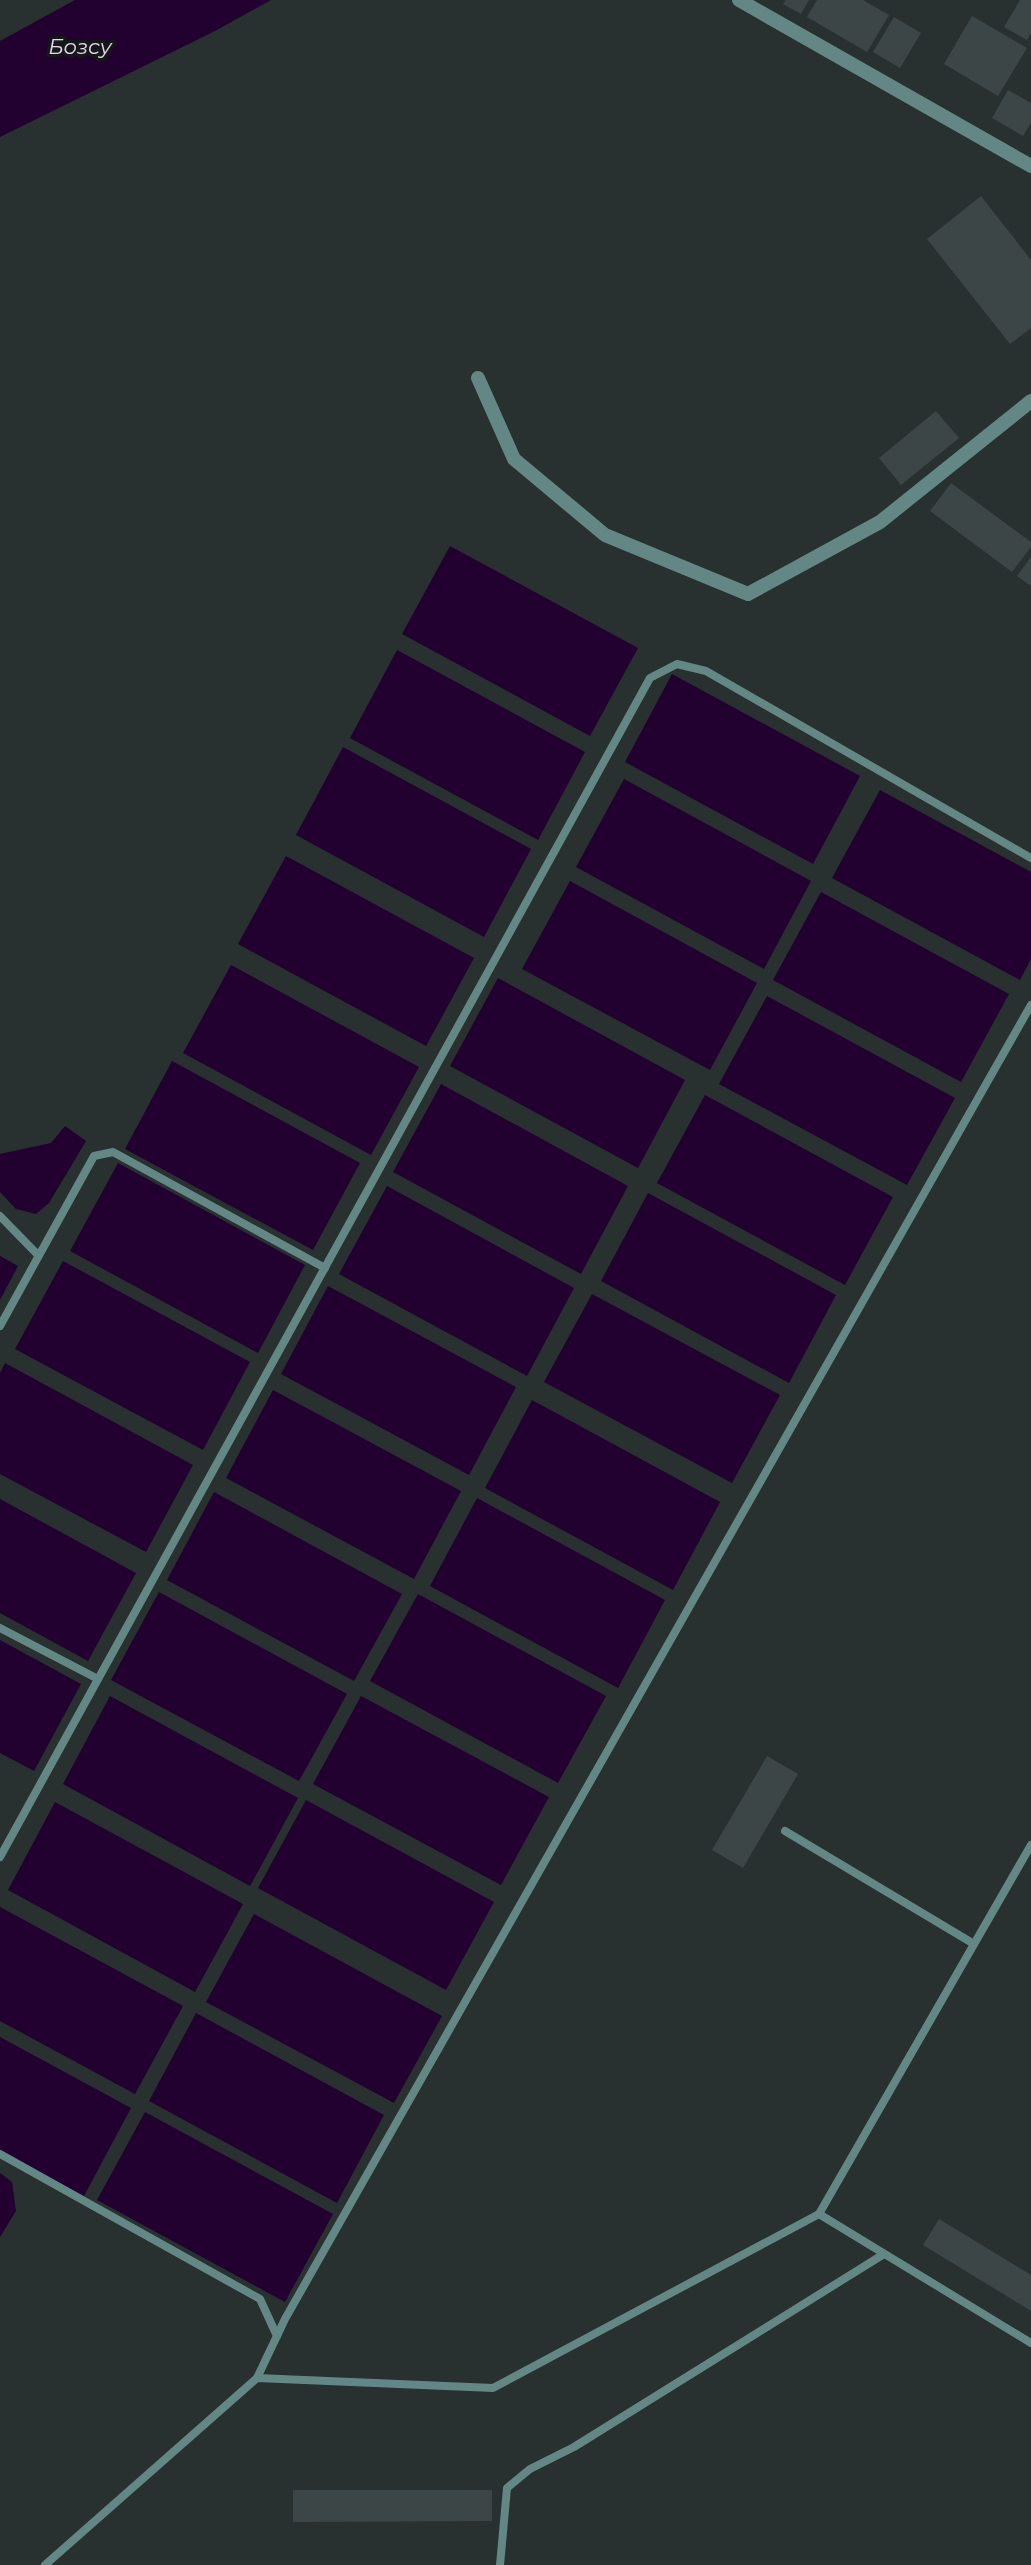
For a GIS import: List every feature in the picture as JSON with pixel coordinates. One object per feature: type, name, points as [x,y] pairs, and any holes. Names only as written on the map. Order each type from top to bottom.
[{"type":"street","points":[[740,0],[1031,166]]},
{"type":"street","points":[[478,378],[514,459],[604,535],[748,594],[880,522],[1031,401]]},
{"type":"lane","points":[[0,1857],[650,678],[677,664],[706,671],[1031,858]]},
{"type":"lane","points":[[45,2565],[257,2378],[277,2336],[1031,1005]]},
{"type":"lane","points":[[0,1326],[94,1156],[113,1152],[325,1268]]},
{"type":"lane","points":[[0,1216],[38,1255]]},
{"type":"lane","points":[[0,1628],[98,1679]]},
{"type":"lane","points":[[785,1831],[974,1944]]},
{"type":"lane","points":[[257,2378],[493,2388],[819,2214],[1031,1845]]},
{"type":"lane","points":[[0,2154],[260,2299],[277,2336]]},
{"type":"lane","points":[[819,2214],[1031,2343]]},
{"type":"lane","points":[[500,2565],[507,2488],[530,2469],[574,2447],[884,2254]]},
{"type":"water","name":"Бозсу","points":[[75,0],[271,0],[215,31],[0,137],[0,41]]},
{"type":"water","points":[[450,546],[638,648],[590,736],[402,634]]},
{"type":"water","points":[[397,650],[585,752],[538,840],[350,738]]},
{"type":"water","points":[[672,674],[860,776],[813,864],[625,762]]},
{"type":"water","points":[[343,747],[531,849],[484,937],[296,835]]},
{"type":"water","points":[[624,779],[811,881],[764,969],[576,867]]},
{"type":"water","points":[[880,790],[1031,872],[1031,959],[1020,980],[832,878]]},
{"type":"water","points":[[286,856],[474,958],[426,1046],[238,944]]},
{"type":"water","points":[[570,881],[757,983],[710,1070],[522,969]]},
{"type":"water","points":[[821,892],[1009,994],[961,1082],[773,980]]},
{"type":"water","points":[[231,965],[419,1067],[371,1155],[183,1053]]},
{"type":"water","points":[[498,978],[685,1080],[638,1168],[450,1066]]},
{"type":"water","points":[[767,996],[955,1098],[907,1185],[719,1084]]},
{"type":"water","points":[[172,1061],[360,1163],[313,1250],[125,1149]]},
{"type":"water","points":[[441,1084],[628,1186],[581,1274],[393,1172]]},
{"type":"water","points":[[705,1095],[893,1197],[845,1285],[657,1183]]},
{"type":"water","points":[[65,1126],[86,1141],[49,1203],[36,1214],[16,1209],[0,1192],[0,1154],[51,1143]]},
{"type":"water","points":[[118,1163],[305,1265],[258,1353],[70,1251]]},
{"type":"water","points":[[387,1186],[574,1288],[527,1376],[339,1274]]},
{"type":"water","points":[[648,1193],[836,1295],[789,1383],[601,1281]]},
{"type":"water","points":[[0,1256],[18,1266],[0,1300]]},
{"type":"water","points":[[63,1261],[250,1362],[203,1450],[15,1349]]},
{"type":"water","points":[[328,1286],[516,1387],[469,1475],[281,1374]]},
{"type":"water","points":[[592,1294],[780,1395],[732,1483],[544,1382]]},
{"type":"water","points":[[5,1363],[193,1465],[146,1552],[0,1474],[0,1373]]},
{"type":"water","points":[[273,1390],[461,1491],[414,1579],[226,1478]]},
{"type":"water","points":[[532,1400],[720,1502],[673,1590],[485,1488]]},
{"type":"water","points":[[214,1492],[402,1594],[354,1681],[167,1580]]},
{"type":"water","points":[[477,1498],[665,1600],[618,1688],[430,1586]]},
{"type":"water","points":[[0,1499],[136,1573],[88,1661],[0,1613]]},
{"type":"water","points":[[159,1592],[347,1694],[299,1781],[111,1680]]},
{"type":"water","points":[[418,1594],[606,1696],[558,1783],[370,1681]]},
{"type":"water","points":[[0,1640],[81,1684],[34,1771],[0,1753]]},
{"type":"water","points":[[110,1696],[298,1798],[250,1886],[63,1784]]},
{"type":"water","points":[[361,1696],[549,1797],[501,1885],[313,1784]]},
{"type":"water","points":[[306,1800],[494,1902],[446,1990],[258,1888]]},
{"type":"water","points":[[55,1802],[243,1904],[195,1992],[8,1890]]},
{"type":"water","points":[[0,1907],[183,2006],[135,2094],[0,2021]]},
{"type":"water","points":[[254,1914],[442,2016],[394,2103],[206,2002]]},
{"type":"water","points":[[196,2013],[384,2115],[337,2203],[149,2101]]},
{"type":"water","points":[[0,2037],[131,2108],[84,2196],[0,2151]]},
{"type":"water","points":[[145,2112],[333,2214],[285,2302],[97,2200]]},
{"type":"water","points":[[0,2173],[12,2182],[16,2211],[0,2237]]},
{"type":"building","points":[[786,0],[809,0],[801,14],[783,4]]},
{"type":"building","points":[[817,0],[863,0],[889,15],[867,52],[807,17]]},
{"type":"building","points":[[1020,0],[1031,0],[1031,33],[1027,40],[1004,27]]},
{"type":"building","points":[[972,16],[1027,48],[998,96],[944,64]]},
{"type":"building","points":[[894,17],[921,33],[900,68],[873,52]]},
{"type":"building","points":[[1008,90],[1031,103],[1031,123],[1023,136],[992,118]]},
{"type":"building","points":[[981,196],[1031,260],[1031,328],[1010,344],[927,239]]},
{"type":"building","points":[[936,411],[959,438],[901,485],[879,458]]},
{"type":"building","points":[[951,483],[1031,542],[1031,547],[1012,572],[930,511]]},
{"type":"building","points":[[1031,557],[1031,586],[1017,576]]},
{"type":"building","points":[[767,1756],[798,1774],[743,1868],[712,1850]]},
{"type":"building","points":[[939,2219],[1031,2275],[1031,2311],[923,2245]]},
{"type":"building","points":[[293,2490],[492,2490],[492,2521],[293,2522]]}]
